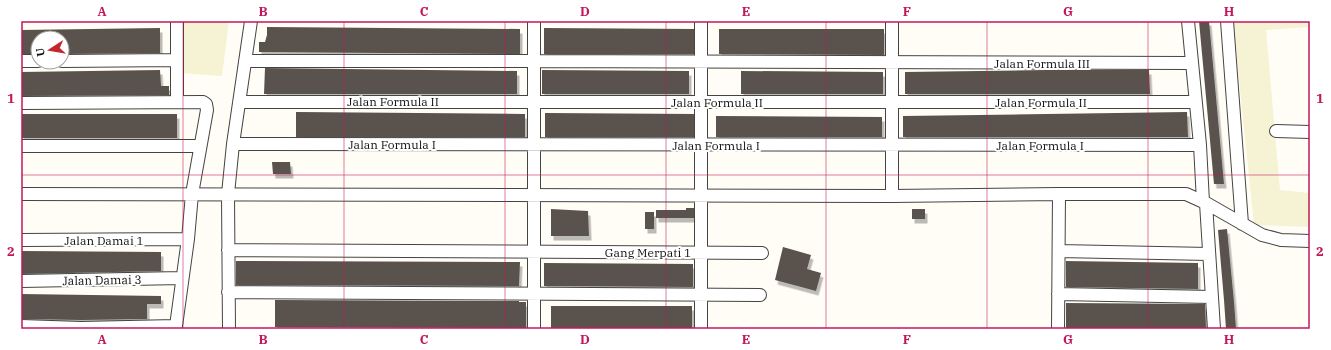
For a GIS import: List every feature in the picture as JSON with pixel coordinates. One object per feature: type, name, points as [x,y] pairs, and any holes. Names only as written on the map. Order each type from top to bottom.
[{"type":"street","points":[[177,21],[177,102]]},
{"type":"street","points":[[229,329],[228,250],[223,194],[233,144],[251,21]]},
{"type":"street","points":[[534,21],[534,329]]},
{"type":"street","points":[[701,21],[701,329]]},
{"type":"street","points":[[892,21],[892,196]]},
{"type":"street","points":[[1188,21],[1194,102],[1200,146],[1205,203],[1214,329]]},
{"type":"street","points":[[1227,21],[1242,224]]},
{"type":"street","points":[[70,61],[177,60]]},
{"type":"street","name":"Jalan Formula III","points":[[245,61],[534,60],[701,62],[1191,63]]},
{"type":"street","points":[[21,103],[203,102],[206,104],[207,110],[200,146],[197,194],[188,239],[176,326],[81,328],[21,326]]},
{"type":"street","name":"Jalan Formula II","points":[[239,102],[1194,102]]},
{"type":"street","points":[[1276,131],[1310,132]]},
{"type":"street","name":"Jalan Formula I","points":[[233,144],[1200,146]]},
{"type":"street","points":[[21,146],[200,146]]},
{"type":"street","points":[[21,194],[892,196],[1186,194],[1262,235],[1270,238],[1310,241]]},
{"type":"street","points":[[1058,194],[1058,329]]},
{"type":"street","name":"Jalan Damai 1","points":[[21,240],[188,239]]},
{"type":"street","name":"Gang Merpati 1","points":[[228,250],[762,252]]},
{"type":"street","points":[[1059,252],[1209,254]]},
{"type":"street","name":"Jalan Damai 3","points":[[21,281],[182,278]]},
{"type":"street","points":[[228,292],[760,295]]},
{"type":"street","points":[[1058,294],[1212,297]]},
{"type":"shaded area","points":[[181,21],[229,21],[222,76],[180,73]]},
{"type":"shaded area","points":[[1233,21],[1310,21],[1310,27],[1266,30],[1280,190],[1310,193],[1310,227],[1254,225]]},
{"type":"building","points":[[1199,21],[1209,21],[1224,184],[1214,184]]},
{"type":"building","points":[[267,27],[520,29],[520,54],[259,52],[259,42],[265,42]]},
{"type":"building","points":[[160,28],[160,53],[70,54],[70,30],[30,30],[30,54],[21,54],[21,30]]},
{"type":"building","points":[[544,28],[694,29],[694,54],[544,54]]},
{"type":"building","points":[[719,29],[884,29],[884,55],[719,54]]},
{"type":"building","points":[[265,68],[517,71],[517,94],[264,94]]},
{"type":"building","points":[[160,70],[161,86],[169,86],[169,95],[21,96],[21,72]]},
{"type":"building","points":[[542,70],[689,71],[689,94],[542,94]]},
{"type":"building","points":[[1149,70],[1150,94],[905,94],[905,72]]},
{"type":"building","points":[[741,71],[883,72],[883,94],[741,94]]},
{"type":"building","points":[[296,112],[525,114],[525,137],[296,137]]},
{"type":"building","points":[[1187,112],[1188,137],[903,137],[903,116]]},
{"type":"building","points":[[545,113],[694,114],[694,137],[545,137]]},
{"type":"building","points":[[21,114],[177,114],[177,138],[21,138]]},
{"type":"building","points":[[716,116],[882,117],[882,137],[716,137]]},
{"type":"building","points":[[272,162],[290,162],[291,174],[273,174]]},
{"type":"building","points":[[686,208],[694,208],[694,218],[656,218],[656,210],[686,210]]},
{"type":"building","points":[[551,209],[588,211],[589,236],[551,236]]},
{"type":"building","points":[[912,209],[925,209],[925,219],[912,219]]},
{"type":"building","points":[[645,212],[654,212],[654,229],[645,229]]},
{"type":"building","points":[[1227,229],[1236,329],[1226,329],[1218,230]]},
{"type":"building","points":[[783,247],[811,255],[807,269],[821,273],[816,291],[775,280]]},
{"type":"building","points":[[21,251],[161,252],[161,271],[21,274]]},
{"type":"building","points":[[236,261],[520,262],[519,286],[236,285]]},
{"type":"building","points":[[1066,261],[1198,263],[1198,289],[1066,287]]},
{"type":"building","points":[[544,263],[693,264],[693,287],[544,286]]},
{"type":"building","points":[[21,294],[161,296],[161,304],[147,304],[147,319],[21,319]]},
{"type":"building","points":[[275,300],[519,301],[526,302],[526,328],[275,327]]},
{"type":"building","points":[[1066,303],[1205,304],[1206,328],[1066,328]]},
{"type":"building","points":[[551,306],[692,306],[692,329],[551,329]]}]
